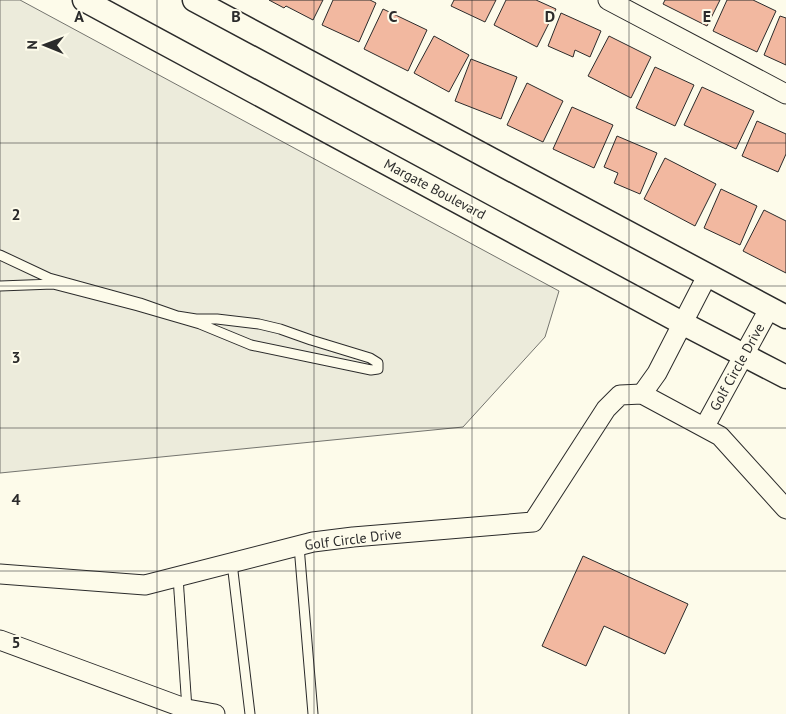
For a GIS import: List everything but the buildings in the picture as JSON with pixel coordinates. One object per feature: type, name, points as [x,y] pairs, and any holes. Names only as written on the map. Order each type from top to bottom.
[{"type":"street","name":"Margate Boulevard","points":[[84,0],[682,323],[786,377]]},
{"type":"street","points":[[194,0],[778,313]]},
{"type":"street","points":[[608,0],[786,94]]},
{"type":"street","points":[[642,394],[657,373],[707,276]]},
{"type":"street","name":"Golf Circle Drive","points":[[705,426],[743,355],[778,313]]},
{"type":"street","name":"Golf Circle Drive","points":[[0,574],[145,585],[299,546],[353,537],[533,522],[606,409],[620,395],[642,394],[705,426],[720,436],[786,509]]},
{"type":"street","points":[[0,640],[187,709],[215,714]]},
{"type":"lane","points":[[0,255],[49,278],[140,303],[177,316],[239,321],[280,329],[370,358],[378,363],[378,369],[371,370],[251,345],[200,324],[53,284],[0,286]]},
{"type":"lane","points":[[299,546],[313,714]]},
{"type":"lane","points":[[232,563],[250,714]]},
{"type":"lane","points":[[178,577],[187,709]]},
{"type":"shaded area","points":[[0,0],[20,0],[559,291],[545,337],[463,427],[0,473]]}]
